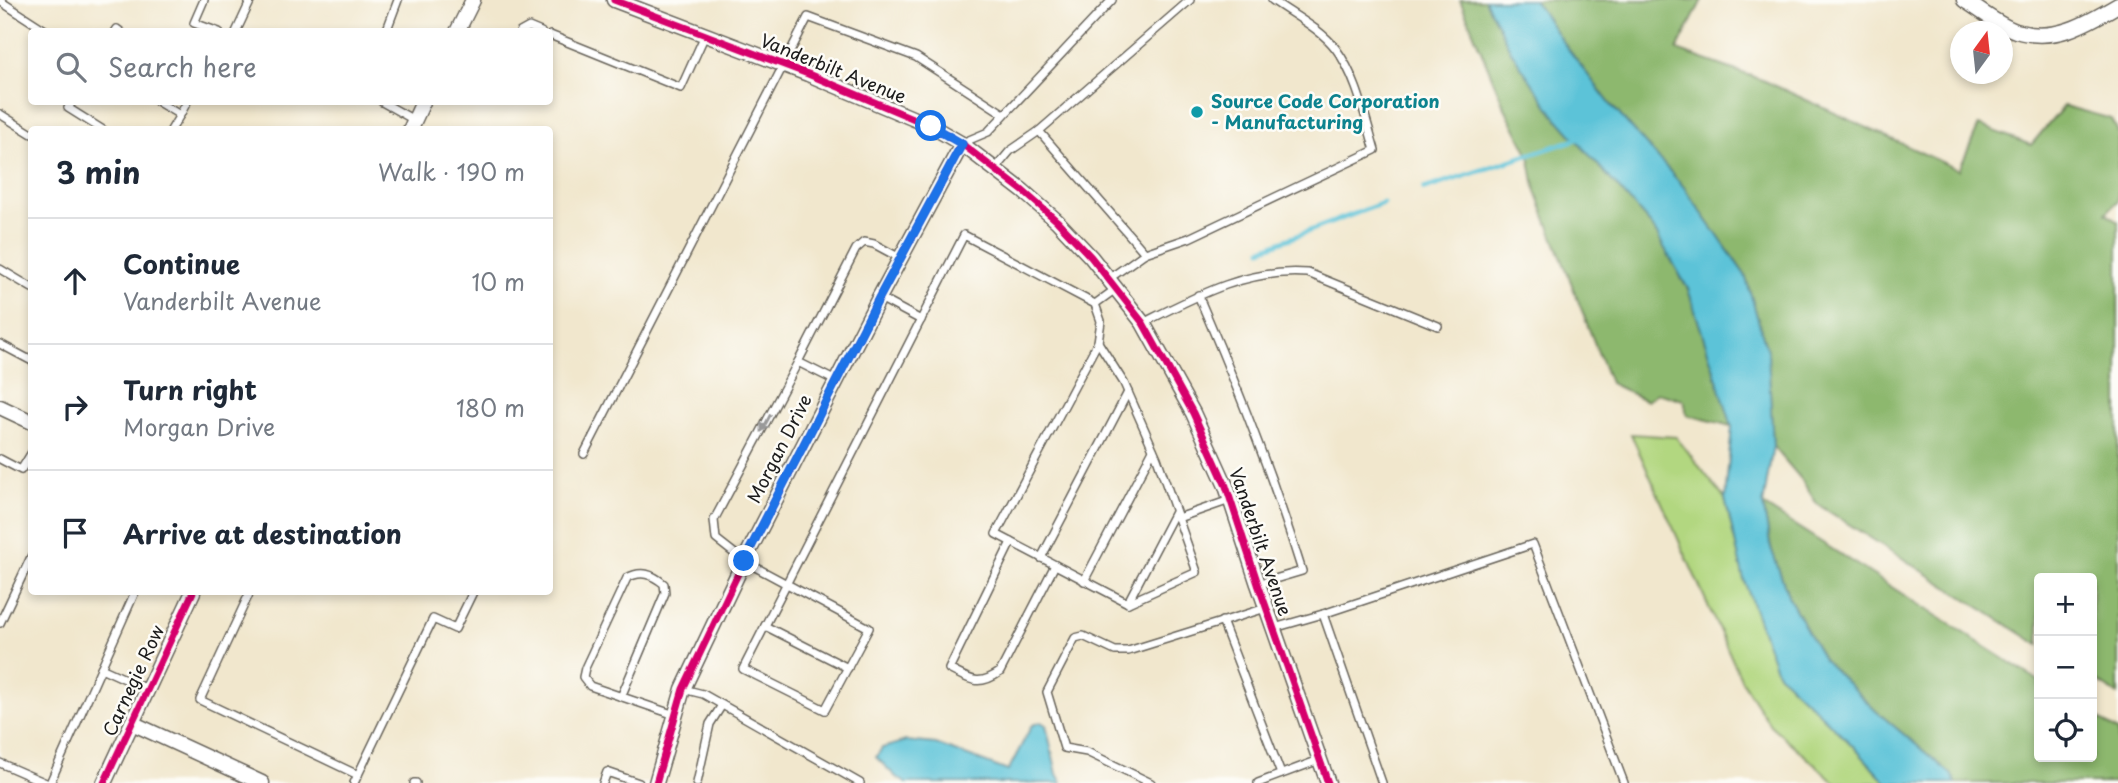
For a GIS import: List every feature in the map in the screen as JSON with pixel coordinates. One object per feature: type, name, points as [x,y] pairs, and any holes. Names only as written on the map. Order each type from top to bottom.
[{"type":"street","points":[[459,28],[473,0]]},
{"type":"street","name":"Vanderbilt Avenue","points":[[614,0],[919,120],[962,144],[1057,221],[1113,283],[1143,323],[1193,413],[1230,499],[1328,783]]},
{"type":"street","points":[[1964,0],[2014,30],[2034,34],[2065,33],[2118,5]]},
{"type":"street","points":[[412,125],[422,105]]},
{"type":"street","name":"Morgan Drive","points":[[656,783],[683,689],[744,561],[879,298],[962,144]]},
{"type":"street","points":[[0,407],[28,420]]},
{"type":"street","name":"Carnegie Row","points":[[104,783],[192,595]]},
{"type":"street","points":[[132,723],[262,783]]},
{"type":"lane","points":[[204,0],[194,23],[208,28]]},
{"type":"lane","points":[[238,28],[251,0]]},
{"type":"lane","points":[[388,28],[398,0]]},
{"type":"lane","points":[[962,144],[988,132],[1112,0]]},
{"type":"lane","points":[[995,169],[1010,152],[1039,131],[1190,0]]},
{"type":"lane","points":[[1095,304],[1145,253],[1189,238],[1376,150],[1349,69],[1336,49],[1325,37],[1272,0]]},
{"type":"lane","points":[[0,1],[42,28]]},
{"type":"lane","points":[[584,454],[808,17],[916,57],[1004,114]]},
{"type":"lane","points":[[553,36],[681,88],[705,36]]},
{"type":"lane","points":[[70,105],[68,108],[97,126]]},
{"type":"lane","points":[[163,105],[180,115]]},
{"type":"lane","points":[[173,126],[185,105]]},
{"type":"lane","points":[[386,105],[412,125]]},
{"type":"lane","points":[[0,114],[28,132]]},
{"type":"lane","points":[[1039,131],[1145,253]]},
{"type":"lane","points":[[900,258],[874,244],[864,243],[856,249],[714,520],[713,529],[716,539],[744,561],[786,585],[869,628],[825,710],[743,669],[786,585],[921,320],[964,235],[1095,304],[1101,321],[1098,342],[996,534],[1128,603]]},
{"type":"lane","points":[[0,269],[28,286]]},
{"type":"lane","points":[[1143,323],[1198,295],[1247,276],[1286,271],[1308,273],[1438,326]]},
{"type":"lane","points":[[1198,295],[1231,371],[1283,510],[1301,571],[1258,584]]},
{"type":"lane","points":[[879,298],[921,320]]},
{"type":"lane","points":[[1098,342],[1128,392],[1153,450],[1196,572],[1128,603]]},
{"type":"lane","points":[[0,344],[28,359]]},
{"type":"lane","points":[[798,362],[836,381]]},
{"type":"lane","points":[[1041,558],[1128,392]]},
{"type":"lane","points":[[1084,581],[1153,450]]},
{"type":"lane","points":[[0,459],[21,470],[28,459]]},
{"type":"lane","points":[[1128,603],[1177,515],[1230,499]]},
{"type":"lane","points":[[1011,542],[948,669],[965,678],[974,682],[988,679],[1000,671],[1055,565]]},
{"type":"lane","points":[[1273,628],[1533,544],[1624,783]]},
{"type":"lane","points":[[0,623],[28,564]]},
{"type":"lane","points":[[621,696],[665,593],[664,584],[645,573],[627,578],[583,677],[590,686],[676,716]]},
{"type":"lane","points":[[0,763],[48,783],[134,595]]},
{"type":"lane","points":[[249,595],[201,699],[358,775]]},
{"type":"lane","points":[[354,783],[433,619],[455,629],[472,595]]},
{"type":"lane","points":[[1151,783],[1087,752],[1064,748],[1047,692],[1075,638],[1083,636],[1115,651],[1128,651],[1266,608]]},
{"type":"lane","points":[[1323,614],[1382,783]]},
{"type":"lane","points":[[1222,621],[1281,774]]},
{"type":"lane","points":[[765,626],[848,668]]},
{"type":"lane","points":[[101,668],[147,689]]},
{"type":"lane","points":[[683,689],[703,694],[860,783]]},
{"type":"lane","points":[[697,783],[710,724],[722,705]]},
{"type":"lane","points":[[1258,783],[1320,760]]},
{"type":"lane","points":[[603,783],[607,772],[639,783]]},
{"type":"green space","points":[[1460,0],[1485,0],[1512,53],[1554,115],[1652,226],[1688,289],[1732,426],[1687,415],[1684,400],[1657,393],[1647,401],[1610,383],[1536,192],[1529,155],[1504,106]]},
{"type":"green space","points":[[1534,0],[1702,0],[1677,50],[1765,81],[1959,170],[1979,125],[2031,145],[2064,106],[2112,119],[2118,132],[2118,201],[2106,213],[2118,221],[2118,695],[2097,681],[2097,573],[2034,573],[2034,642],[1817,504],[1801,479],[1773,446],[1768,354],[1745,275],[1683,186],[1611,105]]},
{"type":"green space","points":[[1631,434],[1676,437],[1725,499],[1744,580],[1777,672],[1887,783],[1836,783],[1770,725],[1742,681]]},
{"type":"green space","points":[[1763,505],[2034,678],[2034,762],[2097,762],[2097,717],[2118,731],[2118,783],[1956,783],[1951,774],[1876,711],[1823,659],[1789,598],[1771,548]]},
{"type":"water","points":[[1485,0],[1534,0],[1611,105],[1683,186],[1745,275],[1768,354],[1773,446],[1763,505],[1771,548],[1789,598],[1823,659],[1876,711],[1951,774],[1956,783],[1887,783],[1777,672],[1744,580],[1725,499],[1732,426],[1688,289],[1652,226],[1554,115],[1512,53]]},
{"type":"water","points":[[1041,722],[1046,725],[1057,774],[1062,783],[906,783],[876,757],[882,748],[906,741],[936,744],[1008,771],[1032,725]]},
{"type":"waterway","points":[[1424,189],[1580,138]]},
{"type":"waterway","points":[[1262,249],[1383,203]]},
{"type":"cycle path","points":[[614,0],[808,74],[931,126],[962,144],[1023,191],[1057,221],[1091,257],[1143,323],[1193,413],[1226,486],[1328,783]]},
{"type":"cycle path","points":[[656,783],[683,689],[744,561],[879,298],[962,144]]},
{"type":"cycle path","points":[[104,783],[192,595]]},
{"type":"place","name":"Source Code Corporation - Manufacturing","points":[[1197,112]]},
{"type":"route","points":[[744,561],[879,298],[962,144],[931,126]]}]
